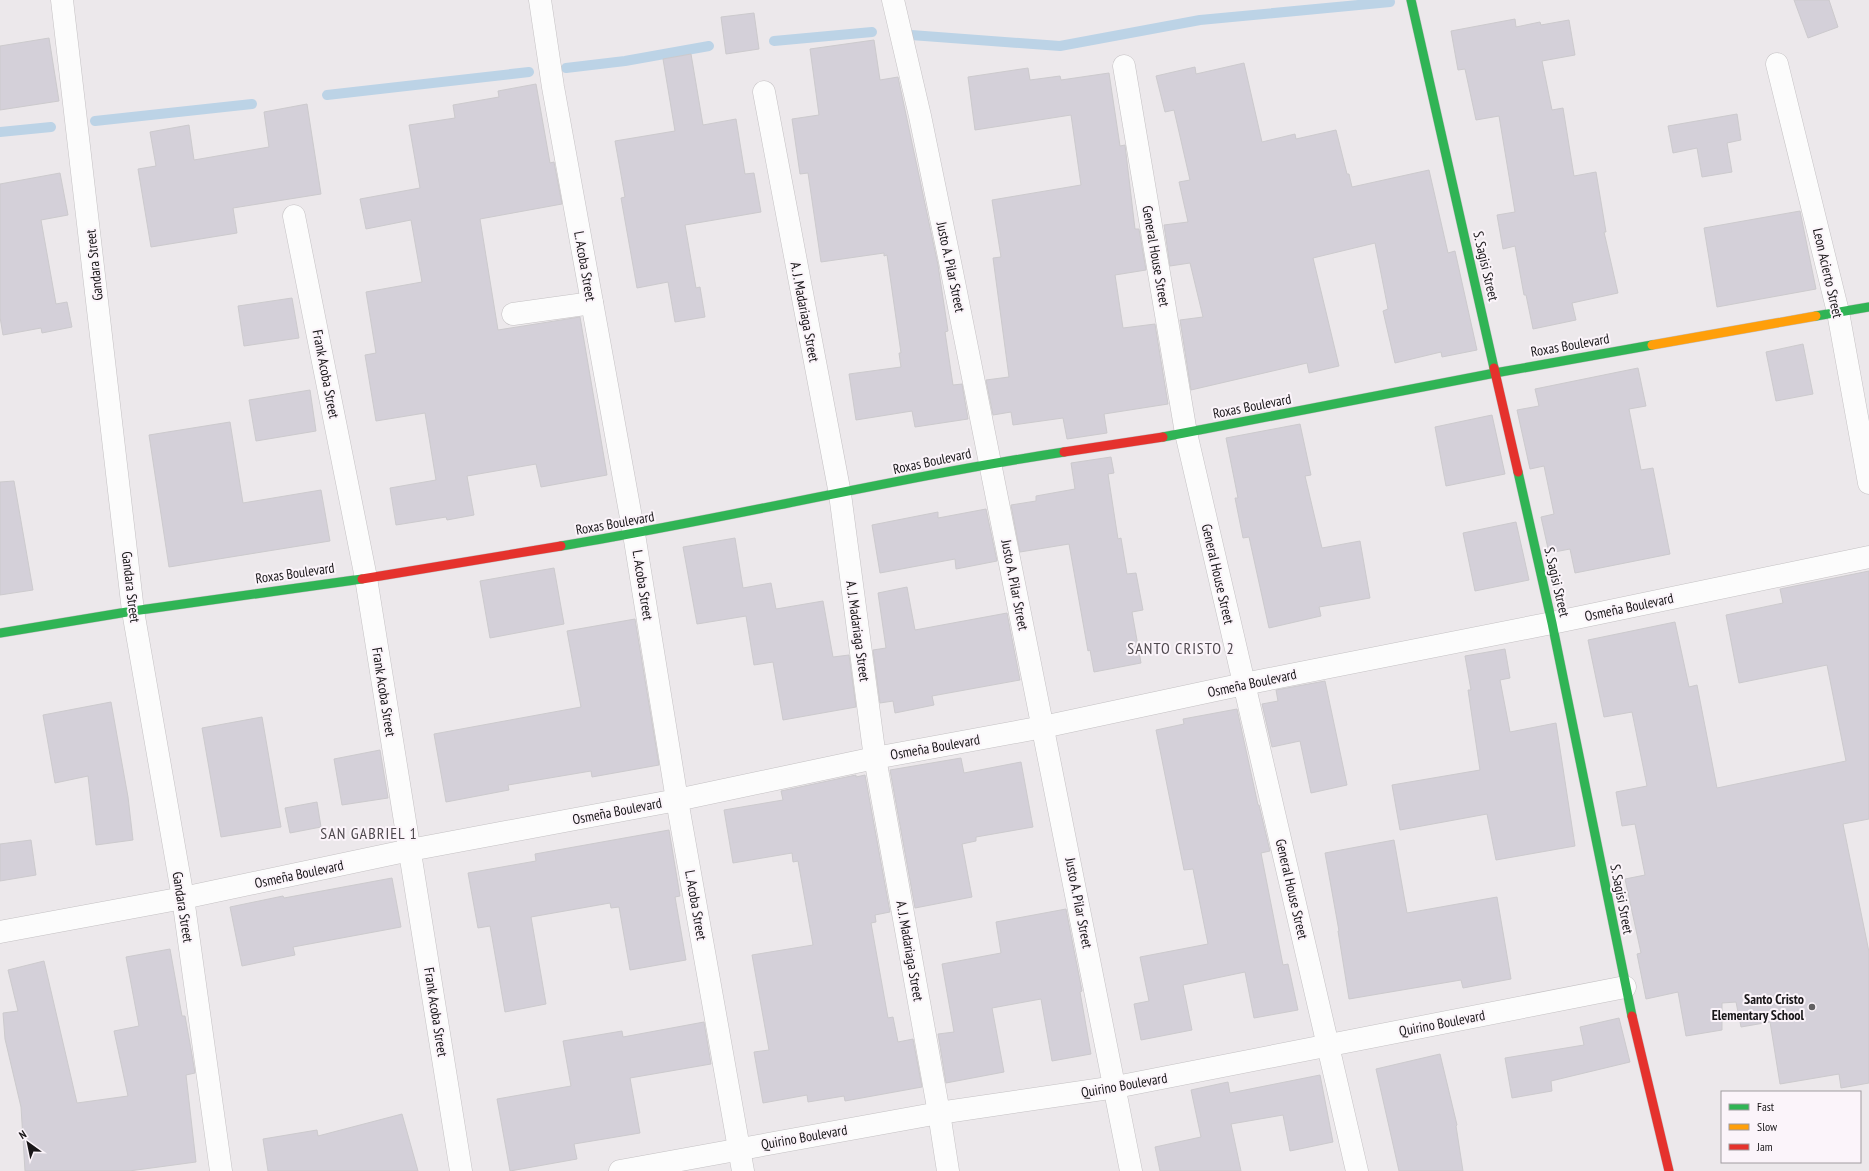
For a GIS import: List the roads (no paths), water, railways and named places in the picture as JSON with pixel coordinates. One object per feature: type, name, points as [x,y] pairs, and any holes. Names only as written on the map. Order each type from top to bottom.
[{"type":"street","name":"Gandara Street","points":[[62,0],[133,611],[183,898],[221,1171]]},
{"type":"street","name":"L. Acoba Street","points":[[540,0],[552,87],[634,534],[677,800],[743,1171]]},
{"type":"street","name":"Justo A. Pilar Street","points":[[893,0],[922,123],[1132,1171]]},
{"type":"street","name":"S. Sagisi Street","points":[[1411,0],[1552,623],[1625,987],[1669,1171]]},
{"type":"street","name":"Leon Acierto Street","points":[[1777,64],[1838,312],[1869,483]]},
{"type":"street","name":"General House Street","points":[[1124,66],[1186,433],[1357,1171]]},
{"type":"street","name":"A. J. Madariaga Street","points":[[764,92],[840,494],[876,758],[948,1171]]},
{"type":"street","name":"Frank Acoba Street","points":[[294,216],[366,578],[461,1171]]},
{"type":"street","points":[[514,314],[592,303]]},
{"type":"street","name":"Roxas Boulevard","points":[[0,633],[133,611],[366,578],[634,534],[991,464],[1186,433],[1495,373],[1869,307]]},
{"type":"street","name":"Osmeña Boulevard","points":[[0,932],[183,898],[410,850],[677,800],[876,758],[1043,727],[1244,684],[1552,623],[1869,557]]},
{"type":"street","name":"Quirino Boulevard","points":[[620,1171],[939,1113],[1116,1087],[1625,987]]},
{"type":"waterway","points":[[911,35],[1060,46],[1200,20],[1390,2]]},
{"type":"waterway","points":[[774,41],[872,32]]},
{"type":"waterway","points":[[566,68],[625,61],[709,46]]},
{"type":"waterway","points":[[327,95],[529,72]]},
{"type":"waterway","points":[[95,121],[252,104]]},
{"type":"waterway","points":[[0,132],[51,127]]},
{"type":"place","name":"Santo Cristo Elementary School","points":[[1812,1007]]},
{"type":"district","name":"SANTO CRISTO 2","points":[[1181,648]]},
{"type":"district","name":"SAN GABRIEL 1","points":[[369,833]]}]
